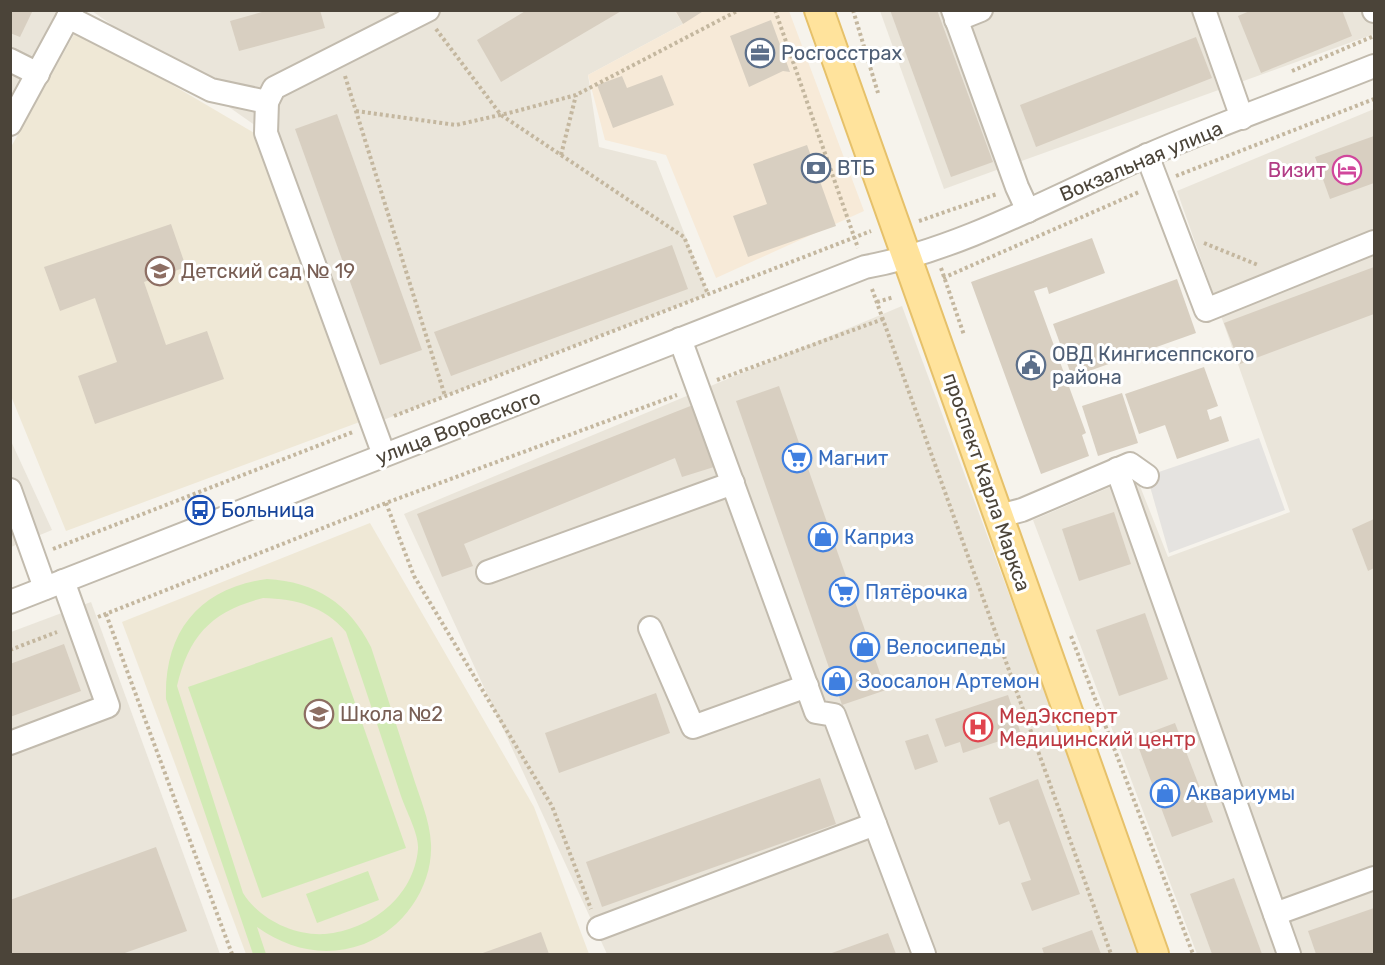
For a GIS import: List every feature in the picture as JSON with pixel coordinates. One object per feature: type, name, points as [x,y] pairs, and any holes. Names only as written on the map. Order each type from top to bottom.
[{"type":"main road","points":[[808,10],[884,227],[902,260]]},
{"type":"main road","name":"проспект Карла Маркса","points":[[819,10],[902,260],[999,516],[1154,954]]},
{"type":"main road","points":[[914,290],[1143,954]]},
{"type":"street","points":[[981,10],[954,15],[1017,187],[1028,211]]},
{"type":"street","points":[[1204,10],[1242,118]]},
{"type":"street","points":[[384,455],[266,133],[267,102],[274,88],[425,11]]},
{"type":"street","points":[[10,124],[70,14],[210,90],[267,102]]},
{"type":"street","points":[[10,60],[38,74]]},
{"type":"street","name":"Вокзальная улица","points":[[902,260],[1028,211],[1147,155],[1373,70]]},
{"type":"street","points":[[1147,155],[1206,310],[1374,242]]},
{"type":"street","name":"улица Воровского","points":[[10,602],[864,267],[902,260]]},
{"type":"street","points":[[680,339],[816,712],[834,715],[924,954]]},
{"type":"street","points":[[999,516],[1022,510],[1130,464],[1147,476]]},
{"type":"street","points":[[1117,469],[1289,954]]},
{"type":"street","points":[[488,572],[733,483]]},
{"type":"street","points":[[10,490],[34,557],[79,624],[108,706],[10,743]]},
{"type":"street","points":[[650,628],[693,727],[807,686]]},
{"type":"street","points":[[598,928],[875,824]]},
{"type":"street","points":[[1275,914],[1374,878]]},
{"type":"path","points":[[356,111],[456,125],[501,115],[576,94],[739,10]]},
{"type":"path","points":[[775,10],[864,267],[1111,954]]},
{"type":"path","points":[[853,10],[880,99]]},
{"type":"path","points":[[425,11],[501,115],[684,237],[708,294]]},
{"type":"path","points":[[1288,73],[1374,36]]},
{"type":"path","points":[[339,56],[445,396]]},
{"type":"path","points":[[561,155],[576,94]]},
{"type":"path","points":[[877,302],[945,277],[1158,183],[1374,99]]},
{"type":"path","points":[[918,222],[1017,187]]},
{"type":"path","points":[[914,211],[918,222],[934,247],[967,344]]},
{"type":"path","points":[[34,557],[854,236],[884,227]]},
{"type":"path","points":[[1176,231],[1286,277]]},
{"type":"path","points":[[10,651],[386,503],[883,319]]},
{"type":"path","points":[[386,503],[414,576],[552,806],[598,928]]},
{"type":"path","points":[[106,614],[232,954]]},
{"type":"path","points":[[1069,632],[1193,954]]},
{"type":"shaded area","points":[[1374,10],[1374,34],[944,189],[880,11]]},
{"type":"shaded area","points":[[11,11],[71,11],[11,123]]},
{"type":"shaded area","points":[[92,11],[675,11],[683,24],[588,75],[599,147],[656,161],[708,294],[373,424],[266,133]]},
{"type":"shaded area","points":[[675,11],[789,11],[864,211],[716,278],[666,155],[605,140],[588,75],[683,24]]},
{"type":"shaded area","name":"Детский сад № 19","points":[[77,29],[261,137],[365,420],[66,531],[11,396],[11,147]]},
{"type":"shaded area","points":[[1374,109],[1374,954],[1197,954],[1033,520],[1136,476],[1168,557],[1290,512],[1177,191]]},
{"type":"shaded area","points":[[902,306],[1129,917],[1139,954],[607,954],[404,514]]},
{"type":"shaded area","points":[[1259,438],[1285,510],[1169,553],[1147,476]]},
{"type":"shaded area","points":[[10,439],[52,530],[11,547],[10,547]]},
{"type":"shaded area","name":"Школа №2","points":[[370,523],[534,807],[589,954],[246,954],[122,622]]},
{"type":"shaded area","points":[[91,602],[220,954],[11,954],[11,632]]},
{"type":"green space","points":[[267,579],[285,581],[316,590],[341,607],[352,618],[371,647],[424,808],[431,844],[427,875],[413,904],[392,928],[364,944],[336,950],[309,949],[282,941],[257,927],[266,954],[253,954],[166,699],[167,675],[179,634],[205,603],[243,584]],"holes":[[[263,598],[298,602],[319,610],[346,632],[418,843],[415,866],[399,896],[373,918],[342,931],[313,934],[290,929],[258,911],[243,893],[177,686],[188,653],[205,628],[230,610]]]},
{"type":"green space","points":[[332,637],[406,848],[262,898],[188,687]]},
{"type":"green space","points":[[368,871],[379,900],[317,923],[306,894]]},
{"type":"building","points":[[10,10],[33,10],[20,37],[10,33]]},
{"type":"building","points":[[269,10],[320,10],[325,28],[239,51],[230,21]]},
{"type":"building","points":[[527,10],[623,10],[501,82],[477,40]]},
{"type":"building","points":[[675,10],[705,10],[683,24]]},
{"type":"building","points":[[890,10],[937,10],[993,162],[951,177]]},
{"type":"building","points":[[1252,10],[1342,10],[1352,36],[1261,73],[1238,16]]},
{"type":"building","name":"Росгосстрах","points":[[771,20],[790,72],[783,71],[749,87],[730,36]]},
{"type":"building","points":[[1196,37],[1212,78],[1036,147],[1020,105]]},
{"type":"building","points":[[662,75],[674,105],[613,128],[597,85],[622,76],[627,88]]},
{"type":"building","points":[[337,114],[422,350],[380,365],[295,129]]},
{"type":"building","name":"Визит","points":[[1374,136],[1374,183],[1330,199],[1315,157]]},
{"type":"building","points":[[807,145],[836,226],[748,257],[733,216],[767,204],[753,164]]},
{"type":"building","points":[[171,224],[186,267],[144,282],[166,345],[207,331],[224,379],[95,424],[78,376],[117,362],[95,298],[60,311],[44,267]]},
{"type":"building","points":[[1092,238],[1105,273],[1049,294],[1047,287],[1034,291],[1086,433],[1082,435],[1089,456],[1041,474],[971,282]]},
{"type":"building","points":[[672,245],[688,289],[451,376],[434,332]]},
{"type":"building","points":[[1374,267],[1374,314],[1240,364],[1224,323]]},
{"type":"building","points":[[1177,279],[1196,333],[1072,377],[1053,324]]},
{"type":"building","points":[[1204,367],[1218,406],[1207,410],[1210,420],[1221,416],[1229,441],[1177,459],[1165,425],[1139,434],[1125,394]]},
{"type":"building","points":[[779,386],[886,690],[842,705],[736,401]]},
{"type":"building","points":[[1122,393],[1138,443],[1098,456],[1082,406]]},
{"type":"building","points":[[693,405],[714,467],[682,477],[675,458],[464,544],[473,566],[442,577],[417,514]]},
{"type":"building","points":[[1114,512],[1131,564],[1079,581],[1062,529]]},
{"type":"building","points":[[1374,519],[1374,568],[1368,571],[1352,529]]},
{"type":"building","points":[[1145,613],[1168,679],[1119,696],[1096,630]]},
{"type":"building","points":[[64,644],[81,691],[10,717],[10,664]]},
{"type":"building","points":[[656,693],[670,733],[559,773],[545,733]]},
{"type":"building","name":"МедЭксперт Медицинский центр","points":[[1008,695],[1021,734],[963,753],[960,742],[945,747],[935,719]]},
{"type":"building","points":[[1175,723],[1213,822],[1172,837],[1135,738]]},
{"type":"building","points":[[928,734],[938,762],[915,770],[905,741]]},
{"type":"building","points":[[820,778],[836,824],[602,907],[586,862]]},
{"type":"building","points":[[1038,779],[1080,894],[1032,911],[1021,883],[1031,880],[1009,821],[999,825],[989,798]]},
{"type":"building","points":[[156,847],[187,931],[122,954],[10,954],[10,900]]},
{"type":"building","points":[[1234,878],[1262,954],[1212,954],[1190,894]]},
{"type":"building","points":[[1374,908],[1374,954],[1316,954],[1308,931]]},
{"type":"building","points":[[1092,930],[1101,954],[1044,954],[1042,948]]},
{"type":"building","points":[[541,932],[549,954],[480,954]]},
{"type":"building","points":[[888,933],[896,954],[829,954]]},
{"type":"place","name":"Росгосстрах","points":[[760,53]]},
{"type":"place","name":"ВТБ","points":[[816,168]]},
{"type":"place","name":"Визит","points":[[1347,170]]},
{"type":"place","name":"Детский сад № 19","points":[[160,271]]},
{"type":"place","name":"ОВД Кингисеппского района","points":[[1031,365]]},
{"type":"place","name":"Магнит","points":[[797,458]]},
{"type":"place","name":"Больница","points":[[200,510]]},
{"type":"place","name":"Каприз","points":[[823,537]]},
{"type":"place","name":"Пятёрочка","points":[[844,592]]},
{"type":"place","name":"Велосипеды","points":[[865,647]]},
{"type":"place","name":"Зоосалон Артемон","points":[[837,681]]},
{"type":"place","name":"Школа №2","points":[[319,714]]},
{"type":"place","name":"МедЭксперт Медицинский центр","points":[[978,727]]},
{"type":"place","name":"Аквариумы","points":[[1165,793]]}]
